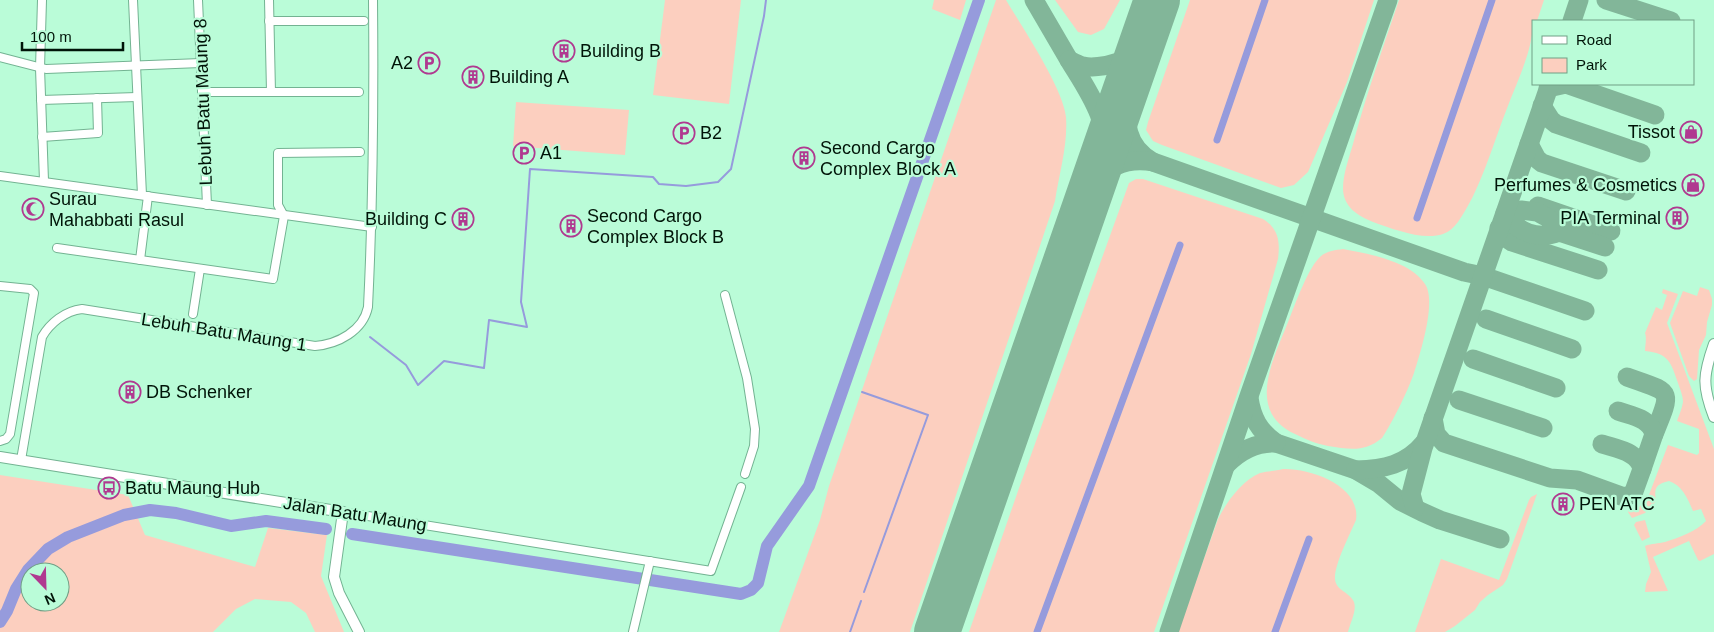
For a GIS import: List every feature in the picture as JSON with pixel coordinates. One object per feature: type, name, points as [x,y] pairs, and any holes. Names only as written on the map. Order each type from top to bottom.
[{"type":"street","points":[[44,0],[40,68],[44,181]]},
{"type":"street","points":[[133,0],[137,97],[145,196],[140,260]]},
{"type":"street","name":"Lebuh Batu Maung 8","points":[[198,0],[207,204]]},
{"type":"street","points":[[269,0],[271,92]]},
{"type":"street","name":"Lebuh Batu Maung 1","points":[[21,460],[42,337],[46,329],[73,310],[82,309],[316,346],[328,345],[348,335],[356,329],[367,315],[372,227],[374,137],[374,0]]},
{"type":"street","points":[[269,20],[364,21]]},
{"type":"street","points":[[0,57],[40,68],[201,62]]},
{"type":"street","points":[[203,92],[359,92]]},
{"type":"street","points":[[41,100],[137,97]]},
{"type":"street","points":[[42,137],[98,132],[97,98]]},
{"type":"street","points":[[57,248],[274,279],[284,216],[278,205],[278,153],[360,152]]},
{"type":"street","points":[[0,176],[372,227]]},
{"type":"street","points":[[194,314],[200,269]]},
{"type":"street","points":[[0,286],[30,289],[34,293],[10,434],[6,439],[0,441]]},
{"type":"street","points":[[725,295],[747,378],[754,429],[754,446],[745,474]]},
{"type":"street","points":[[1713,414],[1706,393],[1704,377],[1714,344]]},
{"type":"street","name":"Jalan Batu Maung","points":[[0,457],[711,571],[741,486]]},
{"type":"street","points":[[343,512],[334,577],[339,593],[359,632]]},
{"type":"street","points":[[633,632],[650,562]]},
{"type":"green space","points":[[665,0],[741,0],[729,104],[653,95]]},
{"type":"green space","points":[[934,0],[966,0],[960,20],[932,9]]},
{"type":"green space","points":[[996,0],[1006,0],[1058,90],[1066,117],[1064,149],[1055,201],[910,632],[779,632],[820,520],[829,486]]},
{"type":"green space","points":[[1055,0],[1120,0],[1104,29],[1091,35],[1078,32]]},
{"type":"green space","points":[[1190,0],[1374,0],[1347,82],[1308,172],[1294,185],[1281,188],[1162,145],[1153,141],[1146,130]]},
{"type":"green space","points":[[1399,0],[1544,0],[1537,20],[1532,20],[1530,44],[1523,67],[1485,168],[1466,210],[1455,226],[1449,231],[1435,236],[1408,233],[1367,220],[1349,206],[1344,195],[1343,183],[1369,90]]},
{"type":"green space","points":[[516,102],[629,110],[625,155],[513,146]]},
{"type":"green space","points":[[1136,179],[1143,179],[1263,219],[1275,232],[1279,247],[1278,259],[1251,354],[1154,632],[969,632],[1129,183]]},
{"type":"green space","points":[[1343,249],[1388,260],[1410,270],[1425,284],[1429,302],[1426,328],[1420,353],[1400,407],[1382,438],[1369,446],[1356,449],[1324,445],[1295,434],[1279,424],[1270,411],[1267,396],[1272,364],[1312,268],[1321,256]]},
{"type":"green space","points":[[1700,287],[1709,290],[1712,305],[1707,322],[1706,335],[1699,350],[1697,379],[1694,381],[1689,376],[1670,323],[1683,291],[1697,296]]},
{"type":"green space","points":[[1663,289],[1678,294],[1667,323],[1714,449],[1714,554],[1700,561],[1698,560],[1689,541],[1653,557],[1668,591],[1645,592],[1651,572],[1645,546],[1681,536],[1698,528],[1706,521],[1701,509],[1693,511],[1681,489],[1669,481],[1658,485],[1655,493],[1656,501],[1645,513],[1632,518],[1628,512],[1639,507],[1647,500],[1668,445],[1697,455],[1699,453],[1699,429],[1677,421],[1683,400],[1671,365],[1668,360],[1659,354],[1645,351],[1645,333],[1656,307],[1662,310],[1667,295],[1662,293]]},
{"type":"green space","points":[[1283,469],[1307,472],[1332,481],[1351,498],[1355,508],[1356,520],[1335,573],[1336,583],[1352,599],[1355,606],[1348,632],[1178,632],[1218,519],[1225,506],[1241,486],[1253,476]]},
{"type":"green space","points":[[0,475],[128,495],[145,535],[255,567],[268,528],[327,535],[321,576],[344,632],[315,632],[306,613],[291,602],[255,599],[236,609],[213,632],[0,632]]},
{"type":"green space","points":[[1537,494],[1507,579],[1503,585],[1480,602],[1475,610],[1445,632],[1415,632],[1441,559],[1499,580],[1529,500]]},
{"type":"green space","points":[[1645,520],[1650,537],[1642,541],[1634,525],[1636,522]]},
{"type":"waterway","points":[[370,337],[406,365],[418,385],[444,361],[484,368],[489,320],[527,327],[521,302],[530,169],[653,177],[659,184],[686,186],[718,182],[731,169],[766,0]]},
{"type":"waterway","points":[[352,534],[741,594],[751,590],[758,583],[767,546],[809,486],[979,0]]},
{"type":"waterway","points":[[1217,140],[1265,0]]},
{"type":"waterway","points":[[1417,218],[1492,0]]},
{"type":"waterway","points":[[1037,632],[1180,245]]},
{"type":"waterway","points":[[862,392],[928,415],[864,592]]},
{"type":"waterway","points":[[0,622],[16,589],[28,570],[48,549],[68,537],[124,515],[150,510],[176,513],[231,526],[266,521],[326,529]]},
{"type":"waterway","points":[[1275,632],[1309,539]]},
{"type":"waterway","points":[[850,632],[861,601]]},
{"type":"taxiway","points":[[1034,0],[1069,60]]},
{"type":"taxiway","points":[[1169,632],[1249,396],[1388,0]]},
{"type":"taxiway","points":[[1572,20],[1579,0]]},
{"type":"taxiway","points":[[1606,0],[1668,20]]},
{"type":"taxiway","points":[[1101,161],[1104,148],[1102,121],[1090,95],[1069,60],[1090,67],[1107,65],[1133,54],[1142,43]]},
{"type":"taxiway","points":[[1415,508],[1411,494],[1423,448],[1550,85]]},
{"type":"taxiway","points":[[1548,88],[1562,85]]},
{"type":"taxiway","points":[[1569,85],[1655,115]]},
{"type":"taxiway","points":[[1127,88],[1126,109],[1131,139],[1143,155],[1153,162]]},
{"type":"taxiway","points":[[1542,106],[1556,124],[1641,153]]},
{"type":"taxiway","points":[[1529,144],[1537,159],[1542,163],[1626,191]]},
{"type":"taxiway","points":[[1088,200],[1102,177],[1115,166],[1134,161],[1153,162],[1464,272],[1483,276],[1585,311]]},
{"type":"taxiway","points":[[1538,206],[1611,231]]},
{"type":"taxiway","points":[[1559,232],[1543,235],[1529,233],[1516,226],[1505,213],[1521,210],[1537,212],[1548,218],[1559,232],[1605,247]]},
{"type":"taxiway","points":[[1499,228],[1503,236],[1512,242],[1598,270]]},
{"type":"taxiway","points":[[1486,319],[1572,349]]},
{"type":"taxiway","points":[[1473,359],[1556,388]]},
{"type":"taxiway","points":[[1627,377],[1653,386],[1665,394],[1664,408],[1654,434]]},
{"type":"taxiway","points":[[1227,464],[1249,448],[1262,444],[1276,443],[1257,424],[1249,398]]},
{"type":"taxiway","points":[[1459,400],[1543,428]]},
{"type":"taxiway","points":[[1602,444],[1632,455],[1640,463],[1642,469],[1654,434],[1652,429],[1649,424],[1640,418],[1618,411]]},
{"type":"taxiway","points":[[1433,418],[1436,434],[1444,443],[1550,478],[1577,480],[1624,497],[1633,494],[1642,469]]},
{"type":"taxiway","points":[[1276,443],[1356,470],[1378,483],[1400,501],[1422,512],[1440,520],[1500,539]]},
{"type":"taxiway","points":[[1356,470],[1385,467],[1402,461],[1424,443]]},
{"type":"runway","points":[[937,632],[1157,0]]},
{"type":"place","name":"Building B","points":[[564,51]]},
{"type":"place","name":"A2","points":[[429,63]]},
{"type":"place","name":"Building A","points":[[473,77]]},
{"type":"place","name":"Tissot","points":[[1691,132]]},
{"type":"place","name":"B2","points":[[684,133]]},
{"type":"place","name":"A1","points":[[524,153]]},
{"type":"place","name":"Second Cargo Complex Block A","points":[[804,158]]},
{"type":"place","name":"Perfumes & Cosmetics","points":[[1693,185]]},
{"type":"place","name":"Surau Mahabbati Rasul","points":[[33,209]]},
{"type":"place","name":"PIA Terminal","points":[[1677,218]]},
{"type":"place","name":"Building C","points":[[463,219]]},
{"type":"place","name":"Second Cargo Complex Block B","points":[[571,226]]},
{"type":"place","name":"DB Schenker","points":[[130,392]]},
{"type":"place","name":"Batu Maung Hub","points":[[109,488]]},
{"type":"place","name":"PEN ATC","points":[[1563,504]]}]
